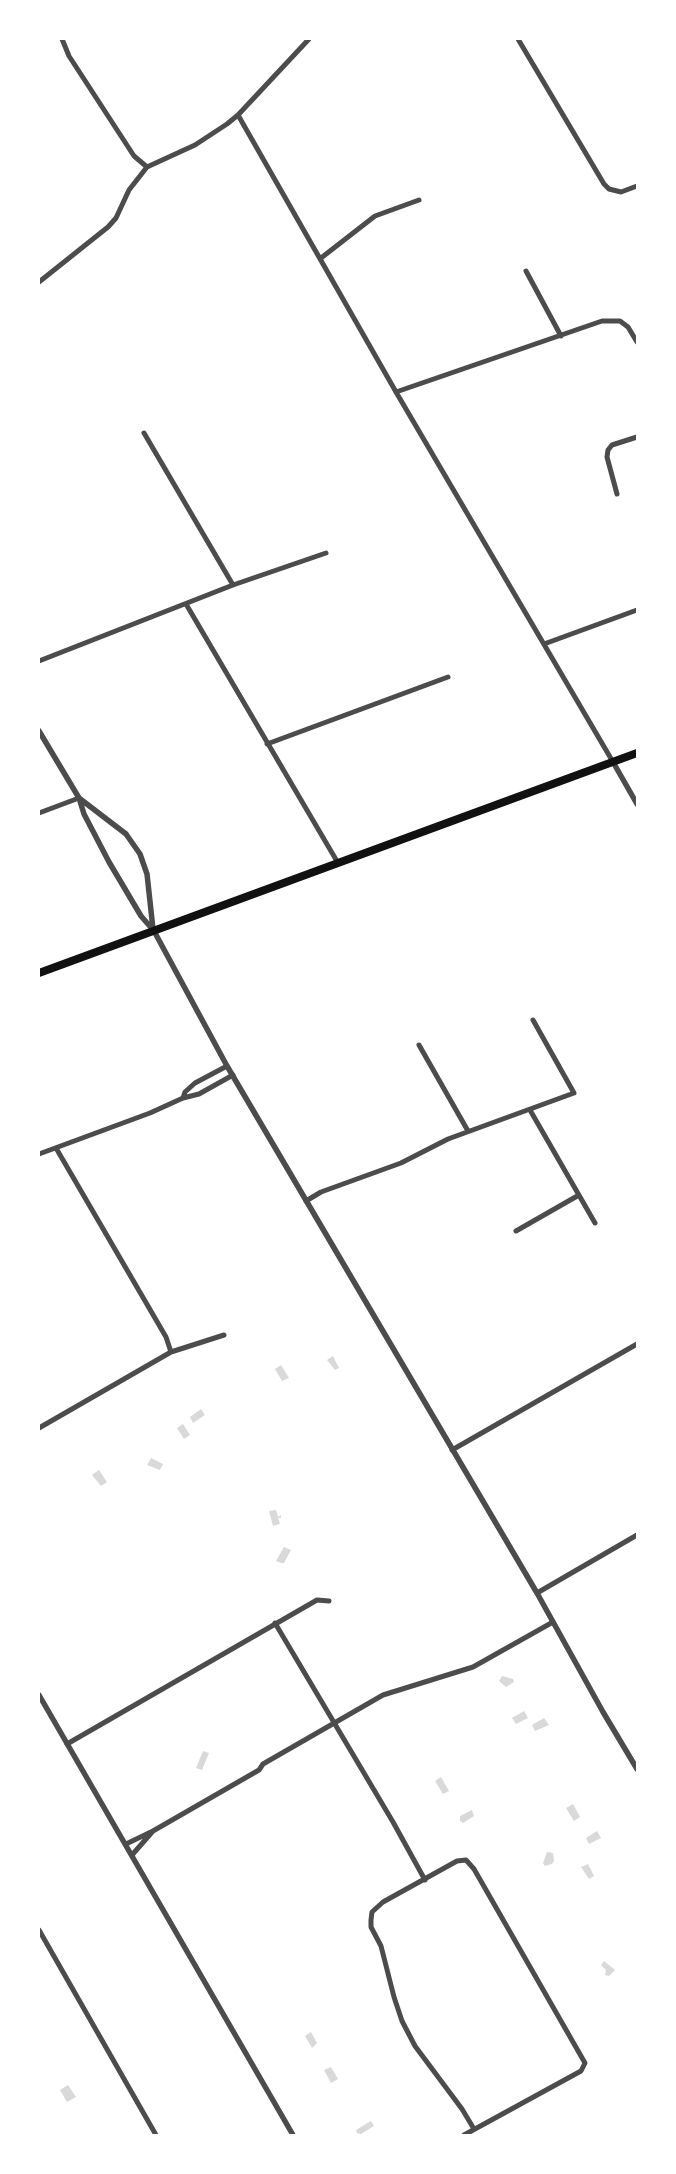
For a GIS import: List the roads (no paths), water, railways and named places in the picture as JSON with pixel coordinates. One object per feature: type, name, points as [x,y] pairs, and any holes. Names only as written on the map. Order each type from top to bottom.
[{"type":"main road","points":[[39,972],[637,753]]},
{"type":"street","points":[[62,39],[69,56],[134,156],[147,167]]},
{"type":"street","points":[[39,282],[108,227],[116,218],[129,190],[147,167],[195,145],[238,115],[309,39]]},
{"type":"street","points":[[518,39],[604,184],[609,189],[620,192],[637,186]]},
{"type":"street","points":[[238,115],[396,392],[637,804]]},
{"type":"street","points":[[321,258],[375,216],[419,200]]},
{"type":"street","points":[[526,271],[561,336]]},
{"type":"street","points":[[396,392],[602,321],[620,321],[628,327],[637,342]]},
{"type":"street","points":[[144,432],[233,585]]},
{"type":"street","points":[[617,494],[607,457],[610,447],[637,438]]},
{"type":"street","points":[[39,661],[233,585],[326,553]]},
{"type":"street","points":[[186,604],[338,863]]},
{"type":"street","points":[[544,644],[637,610]]},
{"type":"street","points":[[267,744],[448,677]]},
{"type":"street","points":[[39,731],[79,798],[84,814],[109,862],[141,916],[154,931],[227,1066],[537,1593],[637,1769]]},
{"type":"street","points":[[39,813],[79,798]]},
{"type":"street","points":[[79,798],[126,834],[140,854],[147,874],[154,931]]},
{"type":"street","points":[[306,1201],[321,1192],[401,1163],[438,1143],[574,1093],[533,1020]]},
{"type":"street","points":[[419,1045],[468,1131]]},
{"type":"street","points":[[183,1098],[185,1092],[195,1083],[227,1066]]},
{"type":"street","points":[[39,1154],[150,1113],[183,1098],[199,1094],[233,1075]]},
{"type":"street","points":[[530,1110],[595,1222]]},
{"type":"street","points":[[56,1148],[166,1337],[171,1352]]},
{"type":"street","points":[[516,1231],[579,1195]]},
{"type":"street","points":[[39,1428],[171,1352],[224,1335]]},
{"type":"street","points":[[452,1450],[637,1344]]},
{"type":"street","points":[[537,1593],[637,1535]]},
{"type":"street","points":[[67,1744],[275,1623],[317,1600],[328,1601]]},
{"type":"street","points":[[126,1844],[154,1831],[259,1770],[263,1764],[397,1689],[455,1674],[473,1667],[553,1622]]},
{"type":"street","points":[[275,1623],[393,1822],[424,1880]]},
{"type":"street","points":[[39,1695],[293,2135]]},
{"type":"street","points":[[132,1854],[154,1831]]},
{"type":"street","points":[[464,2135],[584,2068],[583,2058],[573,2040],[474,1869],[466,1860],[457,1861],[383,1902],[372,1912],[371,1927],[381,1946],[402,2021],[415,2046],[462,2109],[474,2129]]},
{"type":"street","points":[[39,1930],[156,2135]]}]
